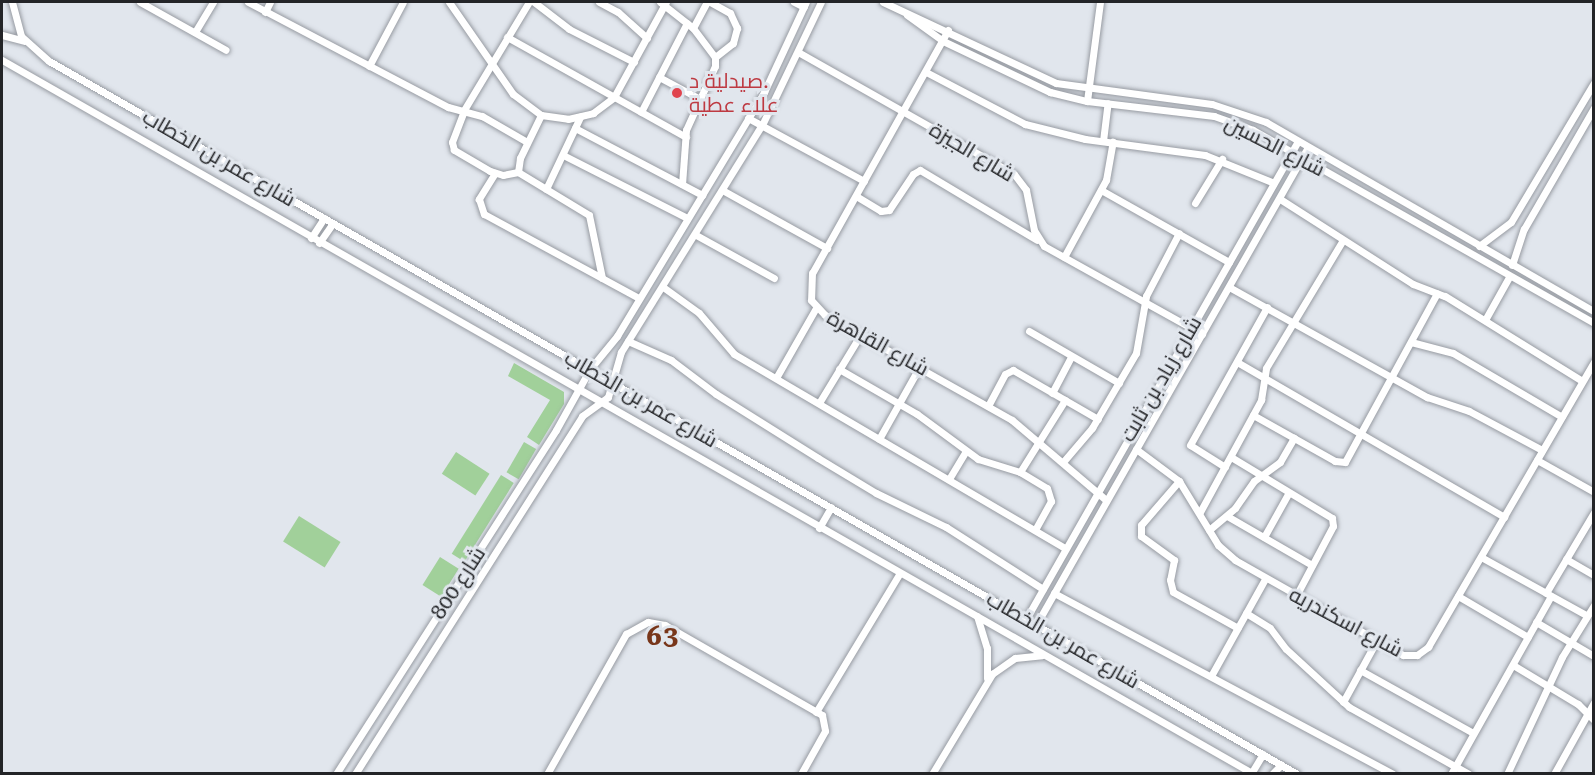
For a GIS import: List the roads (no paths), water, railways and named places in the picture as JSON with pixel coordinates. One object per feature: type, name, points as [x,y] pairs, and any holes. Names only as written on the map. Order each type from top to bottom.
[{"type":"street","points":[[12,2],[16,24],[24,41]]},
{"type":"street","points":[[140,2],[226,50]]},
{"type":"street","points":[[195,32],[213,2]]},
{"type":"street","points":[[248,2],[448,107],[464,110],[527,142]]},
{"type":"street","points":[[265,12],[270,2]]},
{"type":"street","points":[[369,66],[403,2]]},
{"type":"street","points":[[449,2],[513,94],[541,115],[580,117],[606,106],[614,97],[663,2],[690,26],[715,57],[715,66],[686,137],[682,184]]},
{"type":"street","points":[[529,2],[464,110],[452,146],[495,173],[518,172],[589,215],[602,278]]},
{"type":"street","points":[[534,2],[569,29],[634,62]]},
{"type":"street","points":[[599,2],[618,12],[646,38]]},
{"type":"street","points":[[641,112],[690,26],[708,2],[730,13],[737,28],[733,43],[715,57]]},
{"type":"street","points":[[794,2],[805,4]]},
{"type":"street","points":[[600,404],[610,393],[628,341],[724,191],[762,125],[821,2]]},
{"type":"street","name":"شارع الحسين","points":[[883,2],[948,30],[1041,76],[1089,88],[1212,104],[1257,118],[1593,311]]},
{"type":"street","points":[[1087,101],[1100,2]]},
{"type":"street","name":"شارع 800","points":[[336,774],[590,369],[613,342],[748,118],[805,4]]},
{"type":"street","name":"شارع الحسين","points":[[905,13],[943,41],[1032,85],[1087,101],[1214,116],[1253,130],[1593,323]]},
{"type":"street","name":"شارع القاهرة","points":[[948,30],[809,282],[816,308],[988,405],[1039,441],[1107,500]]},
{"type":"street","points":[[2,35],[24,41]]},
{"type":"street","points":[[507,37],[686,137]]},
{"type":"street","name":"شارع عمر بن الخطاب","points":[[24,41],[49,61],[1297,774]]},
{"type":"street","name":"شارع الجيزة","points":[[798,52],[1014,174],[1026,190],[1040,241]]},
{"type":"street","name":"شارع عمر بن الخطاب","points":[[2,60],[600,404],[1253,773]]},
{"type":"street","points":[[926,72],[1025,124],[1103,141],[1222,159],[1274,183]]},
{"type":"street","points":[[659,77],[700,99]]},
{"type":"street","points":[[1479,246],[1511,222],[1593,85]]},
{"type":"street","points":[[1103,141],[1108,103]]},
{"type":"street","points":[[1512,265],[1524,229],[1593,108]]},
{"type":"street","points":[[518,172],[527,142],[541,115]]},
{"type":"street","points":[[546,189],[580,117]]},
{"type":"street","points":[[748,118],[864,181]]},
{"type":"street","points":[[575,128],[702,195]]},
{"type":"street","name":"شارع زياد بن ثابت","points":[[1026,619],[1190,327],[1298,141]]},
{"type":"street","points":[[1064,257],[1101,189],[1109,170],[1113,142]]},
{"type":"street","name":"شارع زياد بن ثابت","points":[[1036,625],[1308,147]]},
{"type":"street","points":[[562,154],[687,218]]},
{"type":"street","points":[[1195,203],[1222,159]]},
{"type":"street","points":[[856,196],[881,211],[890,210],[913,174],[920,170],[1064,257],[1202,334]]},
{"type":"street","points":[[495,173],[479,199],[483,214],[639,298]]},
{"type":"street","points":[[1101,189],[1228,262]]},
{"type":"street","points":[[724,191],[827,248]]},
{"type":"street","points":[[1280,199],[1413,284],[1437,293],[1485,320],[1582,381]]},
{"type":"street","points":[[310,238],[324,218]]},
{"type":"street","points":[[320,243],[333,223]]},
{"type":"street","points":[[1063,462],[1098,419],[1139,346],[1144,302],[1179,233]]},
{"type":"street","points":[[696,235],[774,278]]},
{"type":"street","points":[[1200,512],[1264,393],[1266,368],[1343,240]]},
{"type":"street","points":[[1485,320],[1509,277]]},
{"type":"street","points":[[663,287],[710,323],[731,352],[1065,548]]},
{"type":"street","points":[[1229,287],[1427,397],[1469,411],[1542,450]]},
{"type":"street","points":[[1253,415],[1340,462],[1349,459],[1437,293]]},
{"type":"street","points":[[1225,467],[1190,445],[1267,307]]},
{"type":"street","points":[[776,378],[816,308]]},
{"type":"street","points":[[1029,331],[1119,383]]},
{"type":"street","points":[[819,403],[861,334]]},
{"type":"street","points":[[628,341],[670,360],[716,394],[876,493],[946,527],[1043,589]]},
{"type":"street","points":[[613,342],[624,348]]},
{"type":"street","points":[[1411,342],[1452,353],[1562,417]]},
{"type":"street","points":[[1052,393],[1071,357]]},
{"type":"street","points":[[1237,362],[1504,517]]},
{"type":"street","name":"شارع اسكندريه","points":[[1136,450],[1179,481],[1226,553],[1265,579],[1403,655],[1423,652],[1458,596],[1593,362]]},
{"type":"street","points":[[879,439],[920,366]]},
{"type":"street","points":[[839,369],[900,403],[965,452],[1020,472],[1047,488],[1052,496],[1035,530]]},
{"type":"street","points":[[988,405],[1008,371],[1098,419]]},
{"type":"street","points":[[1020,472],[1065,400]]},
{"type":"street","name":"شارع 800","points":[[355,774],[582,416],[600,404]]},
{"type":"street","points":[[1209,530],[1227,516],[1261,475],[1280,462],[1294,438]]},
{"type":"street","points":[[948,479],[965,452]]},
{"type":"street","points":[[1230,457],[1329,515],[1334,522],[1296,596]]},
{"type":"street","points":[[1537,460],[1593,492]]},
{"type":"street","points":[[1179,481],[1141,525],[1141,536],[1174,560],[1170,580],[1173,592],[1238,628]]},
{"type":"street","points":[[1264,537],[1289,492]]},
{"type":"street","points":[[819,528],[831,507]]},
{"type":"street","points":[[1451,774],[1528,637],[1566,559],[1593,515]]},
{"type":"street","points":[[1227,516],[1312,565]]},
{"type":"street","points":[[1480,557],[1586,615]]},
{"type":"street","points":[[1566,559],[1593,575]]},
{"type":"street","points":[[816,712],[900,573]]},
{"type":"street","points":[[1211,676],[1265,579]]},
{"type":"street","points":[[1054,593],[1393,774]]},
{"type":"street","points":[[1458,596],[1528,637]]},
{"type":"street","points":[[1507,774],[1570,642],[1593,605]]},
{"type":"street","points":[[1246,613],[1270,628],[1286,649],[1343,702],[1468,774]]},
{"type":"street","points":[[976,616],[987,648],[987,680]]},
{"type":"street","points":[[547,774],[626,634],[648,622],[665,625],[824,718],[825,731],[801,774]]},
{"type":"street","points":[[1536,622],[1593,656]]},
{"type":"street","points":[[1343,702],[1377,640]]},
{"type":"street","points":[[932,774],[987,680],[1015,658],[1045,655]]},
{"type":"street","points":[[1513,665],[1578,704],[1593,720]]},
{"type":"street","points":[[1360,670],[1473,733]]},
{"type":"street","points":[[1554,774],[1593,702]]},
{"type":"street","points":[[1253,773],[1263,754]]},
{"type":"street","points":[[1272,774],[1281,765]]},
{"type":"place","name":"صيدلية د. علاء عطية","points":[[677,93]]},
{"type":"district","name":"63","points":[[663,637]]}]
